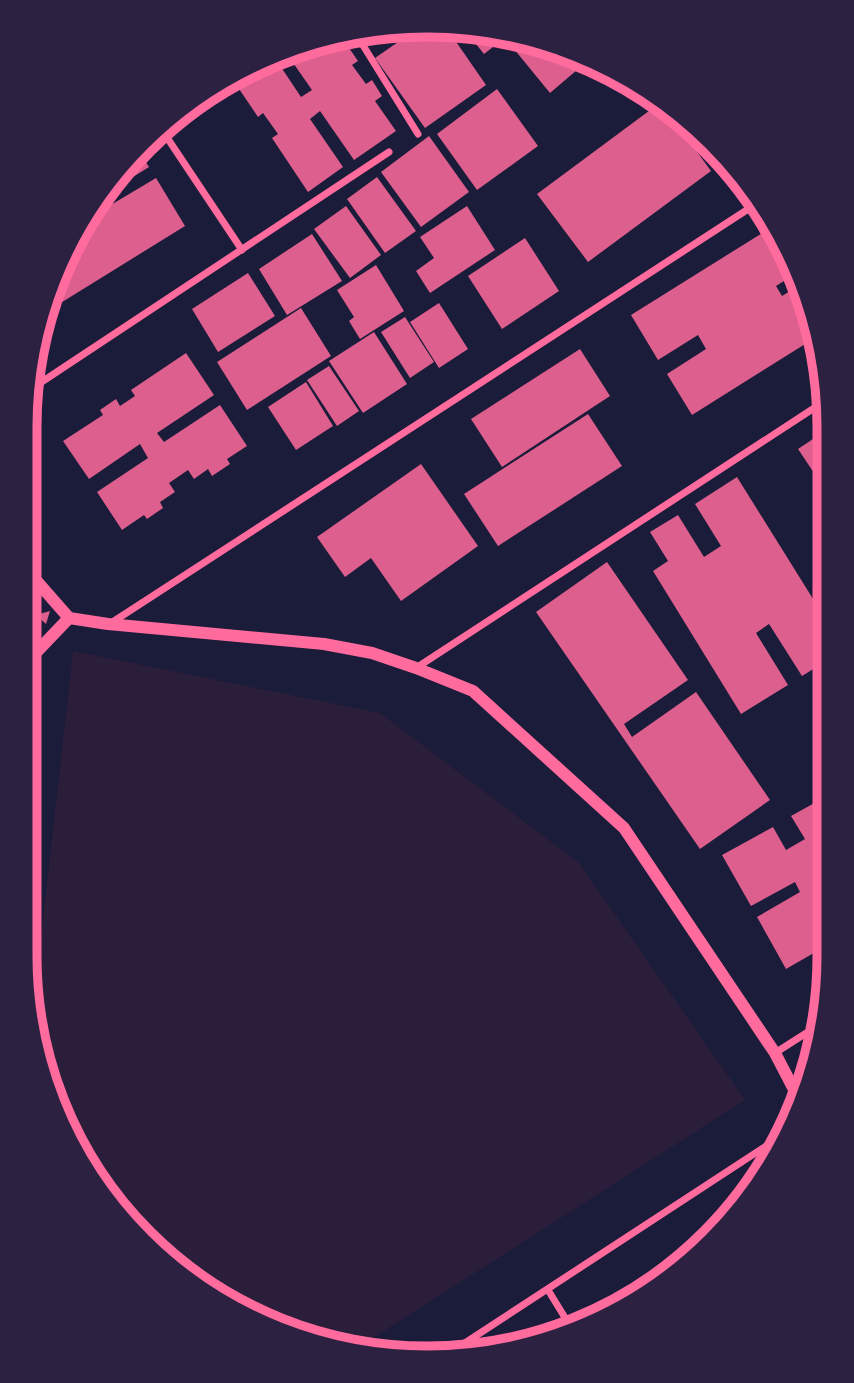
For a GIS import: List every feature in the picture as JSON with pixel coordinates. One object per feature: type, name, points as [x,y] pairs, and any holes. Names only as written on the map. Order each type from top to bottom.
[{"type":"street","points":[[361,42],[418,134]]},
{"type":"street","points":[[167,137],[242,250]]},
{"type":"street","points":[[39,383],[389,152]]},
{"type":"street","points":[[108,624],[750,208]]},
{"type":"street","points":[[416,668],[816,407]]},
{"type":"street","points":[[37,581],[69,618],[324,644],[372,653],[473,691],[624,828],[775,1053],[794,1089]]},
{"type":"street","points":[[37,651],[69,618]]},
{"type":"street","points":[[775,1053],[810,1031]]},
{"type":"street","points":[[463,1344],[769,1145]]},
{"type":"street","points":[[548,1290],[567,1320]]},
{"type":"shaded area","points":[[73,651],[380,713],[579,863],[745,1100],[367,1342],[351,1339],[278,1317],[232,1294],[189,1266],[151,1232],[117,1194],[77,1129],[57,1081],[44,1032],[37,968]]},
{"type":"building","points":[[404,38],[453,38],[486,85],[425,128],[375,58]]},
{"type":"building","points":[[472,40],[498,43],[484,54]]},
{"type":"building","points":[[347,45],[358,61],[352,65],[366,84],[372,80],[382,96],[375,101],[396,131],[354,160],[320,111],[310,119],[343,167],[308,192],[272,138],[278,134],[263,113],[258,117],[237,86],[280,65],[301,97],[312,90],[292,61],[339,47],[341,50]]},
{"type":"building","points":[[514,49],[528,50],[580,68],[550,93]]},
{"type":"building","points":[[497,89],[538,146],[477,190],[437,134]]},
{"type":"building","points":[[652,108],[685,134],[711,171],[588,262],[537,194]]},
{"type":"building","points":[[429,136],[469,192],[421,227],[381,172]]},
{"type":"building","points":[[144,159],[149,167],[121,184]]},
{"type":"building","points":[[377,177],[416,231],[385,253],[347,199]]},
{"type":"building","points":[[156,178],[185,226],[59,304],[57,301],[77,254],[104,209]]},
{"type":"building","points":[[346,206],[381,255],[350,278],[314,229]]},
{"type":"building","points":[[467,206],[495,250],[430,293],[416,271],[434,258],[420,237]]},
{"type":"building","points":[[765,231],[788,278],[776,286],[782,296],[792,290],[808,342],[692,415],[667,374],[706,349],[698,335],[658,360],[631,315]]},
{"type":"building","points":[[312,234],[342,281],[287,315],[259,269]]},
{"type":"building","points":[[525,238],[559,291],[502,329],[468,276]]},
{"type":"building","points":[[376,265],[404,311],[360,339],[349,321],[354,317],[337,290]]},
{"type":"building","points":[[248,273],[275,316],[218,352],[192,309]]},
{"type":"building","points":[[439,303],[468,349],[439,368],[410,322]]},
{"type":"building","points":[[301,308],[331,356],[247,410],[217,362]]},
{"type":"building","points":[[405,317],[434,362],[410,378],[381,332]]},
{"type":"building","points":[[374,332],[407,384],[363,413],[329,361]]},
{"type":"building","points":[[580,349],[610,396],[502,467],[471,419]]},
{"type":"building","points":[[186,353],[214,395],[157,433],[164,442],[220,405],[247,446],[227,459],[230,464],[212,476],[208,469],[194,479],[188,470],[169,483],[175,492],[160,502],[163,508],[147,519],[144,515],[122,530],[97,492],[148,458],[140,444],[89,479],[63,441],[103,415],[100,410],[116,399],[120,406],[135,396],[131,390]]},
{"type":"building","points":[[329,366],[359,411],[337,426],[307,380]]},
{"type":"building","points":[[306,382],[333,426],[296,450],[268,407]]},
{"type":"building","points":[[588,414],[622,466],[498,546],[464,494]]},
{"type":"building","points":[[817,436],[817,478],[798,449]]},
{"type":"building","points":[[421,464],[478,546],[401,601],[371,558],[345,577],[317,537]]},
{"type":"building","points":[[737,477],[817,605],[817,667],[802,676],[769,624],[756,633],[788,685],[741,714],[653,571],[668,561],[650,532],[678,515],[704,557],[721,546],[695,504]]},
{"type":"building","points":[[607,562],[688,680],[624,724],[632,737],[696,692],[770,800],[700,849],[536,612]]},
{"type":"building","points":[[50,611],[46,624],[37,615]]},
{"type":"building","points":[[817,802],[817,951],[786,969],[757,917],[800,892],[795,882],[751,906],[722,855],[773,827],[786,850],[805,839],[791,816]]}]
